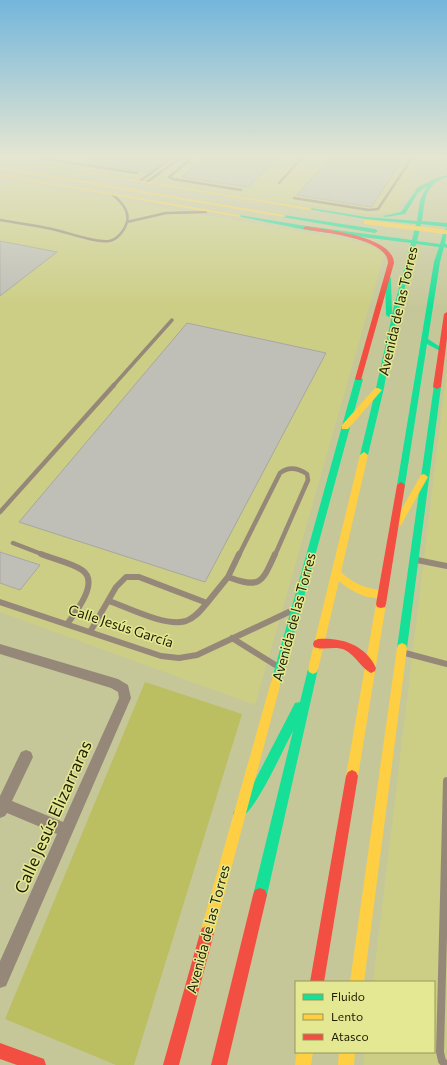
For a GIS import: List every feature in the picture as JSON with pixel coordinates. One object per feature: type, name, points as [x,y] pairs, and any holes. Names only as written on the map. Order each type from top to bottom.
[{"type":"main road","points":[[188,208],[306,228],[385,239],[445,244]]},
{"type":"main road","points":[[236,208],[445,244]]},
{"type":"main road","points":[[264,208],[296,213],[366,220],[447,231]]},
{"type":"main road","points":[[297,208],[366,220],[447,225]]},
{"type":"main road","points":[[366,220],[401,214],[407,208]]},
{"type":"main road","name":"Avenida de las Torres","points":[[220,1065],[309,690],[318,644],[337,574],[380,388],[390,334],[415,255],[413,242],[422,208]]},
{"type":"main road","points":[[383,220],[395,226],[391,236],[385,239]]},
{"type":"main road","name":"Avenida de las Torres","points":[[171,1065],[391,263],[391,258],[382,248],[365,241],[306,228]]},
{"type":"main road","name":"Avenida de las Torres","points":[[317,981],[371,668],[437,262],[445,244],[447,231]]},
{"type":"main road","points":[[429,257],[437,262]]},
{"type":"main road","points":[[388,278],[390,334]]},
{"type":"main road","points":[[357,981],[402,652],[424,477],[444,362],[447,318]]},
{"type":"main road","points":[[425,340],[445,350]]},
{"type":"main road","points":[[345,427],[380,388]]},
{"type":"main road","points":[[392,532],[424,477]]},
{"type":"main road","points":[[337,574],[354,590],[366,593],[383,594]]},
{"type":"main road","points":[[318,644],[336,642],[350,647],[358,651],[371,668]]},
{"type":"main road","points":[[239,813],[256,790],[281,739],[309,690]]},
{"type":"main road","points":[[0,1051],[38,1065]]},
{"type":"main road","points":[[303,1065],[305,1053]]},
{"type":"main road","points":[[346,1065],[347,1053]]},
{"type":"street","name":"Calle Jesús Elizarraras","points":[[0,649],[114,684],[124,689],[125,698],[0,980]]},
{"type":"street","points":[[26,757],[2,808],[66,831]]},
{"type":"lane","points":[[0,220],[106,241],[117,238],[126,222],[128,214],[126,208]]},
{"type":"lane","points":[[355,208],[369,210],[379,208]]},
{"type":"lane","points":[[126,222],[166,213],[212,212]]},
{"type":"lane","points":[[0,512],[172,320]]},
{"type":"lane","points":[[109,601],[158,618],[180,623],[192,619],[217,592],[228,577],[280,473],[284,469],[291,468],[303,471],[307,474],[308,480],[262,581],[254,584],[228,577]]},
{"type":"lane","points":[[13,543],[82,570],[87,575],[90,581],[87,590],[67,624]]},
{"type":"lane","points":[[414,559],[447,566]]},
{"type":"lane","points":[[90,632],[122,580],[132,576],[207,603]]},
{"type":"lane","name":"Calle Jesús García","points":[[0,602],[174,659],[185,658],[197,654],[296,609]]},
{"type":"lane","points":[[232,638],[280,668]]},
{"type":"lane","points":[[402,652],[447,664]]},
{"type":"lane","points":[[447,782],[440,1052],[442,1061],[447,1065]]},
{"type":"shaded area","points":[[0,208],[164,208],[359,242],[377,249],[384,255],[255,705],[0,612]]},
{"type":"shaded area","points":[[326,208],[398,208],[397,212],[366,214]]},
{"type":"shaded area","points":[[447,367],[447,1065],[363,1065],[365,1053],[435,1053],[435,981],[373,981]]},
{"type":"shaded area","points":[[145,682],[242,714],[134,1065],[116,1065],[5,1019]]},
{"type":"building","points":[[0,241],[57,252],[0,296]]},
{"type":"building","points":[[187,323],[326,353],[205,582],[19,522]]},
{"type":"building","points":[[0,552],[40,565],[20,590],[0,583]]},
{"type":"traffic: fast","points":[[385,216],[403,213],[407,208]]},
{"type":"traffic: fast","points":[[419,223],[422,208]]},
{"type":"traffic: fast","points":[[310,209],[366,218],[447,225]]},
{"type":"traffic: fast","points":[[239,216],[306,228],[447,246]]},
{"type":"traffic: fast","points":[[284,216],[375,231]]},
{"type":"traffic: fast","points":[[364,455],[380,388],[390,334],[419,223]]},
{"type":"traffic: fast","points":[[401,485],[437,262],[447,230]]},
{"type":"traffic: fast","points":[[388,278],[389,315]]},
{"type":"traffic: fast","points":[[425,340],[442,350]]},
{"type":"traffic: fast","points":[[276,682],[359,379]]},
{"type":"traffic: fast","points":[[402,648],[437,387]]},
{"type":"traffic: fast","points":[[260,895],[313,669]]},
{"type":"traffic: fast","points":[[239,813],[256,790],[299,707]]},
{"type":"traffic: slow","points":[[191,208],[239,216]]},
{"type":"traffic: slow","points":[[235,208],[284,216]]},
{"type":"traffic: slow","points":[[302,208],[310,209]]},
{"type":"traffic: slow","points":[[366,222],[447,232]]},
{"type":"traffic: slow","points":[[345,427],[378,390]]},
{"type":"traffic: slow","points":[[313,669],[364,455]]},
{"type":"traffic: slow","points":[[398,523],[424,477]]},
{"type":"traffic: slow","points":[[337,574],[347,583],[358,589],[383,594]]},
{"type":"traffic: slow","points":[[352,776],[381,604]]},
{"type":"traffic: slow","points":[[357,981],[402,648]]},
{"type":"traffic: slow","points":[[207,933],[276,682]]},
{"type":"traffic: slow","points":[[303,1065],[305,1053]]},
{"type":"traffic: slow","points":[[346,1065],[347,1053]]},
{"type":"traffic: jam","points":[[306,228],[350,236],[363,240],[383,248],[390,256],[391,263],[359,379]]},
{"type":"traffic: jam","points":[[437,387],[447,314]]},
{"type":"traffic: jam","points":[[381,604],[401,485]]},
{"type":"traffic: jam","points":[[318,644],[335,643],[349,647],[360,655],[371,668]]},
{"type":"traffic: jam","points":[[317,981],[352,776]]},
{"type":"traffic: jam","points":[[219,1065],[260,895]]},
{"type":"traffic: jam","points":[[171,1065],[207,933]]},
{"type":"traffic: jam","points":[[0,1051],[38,1065]]}]
